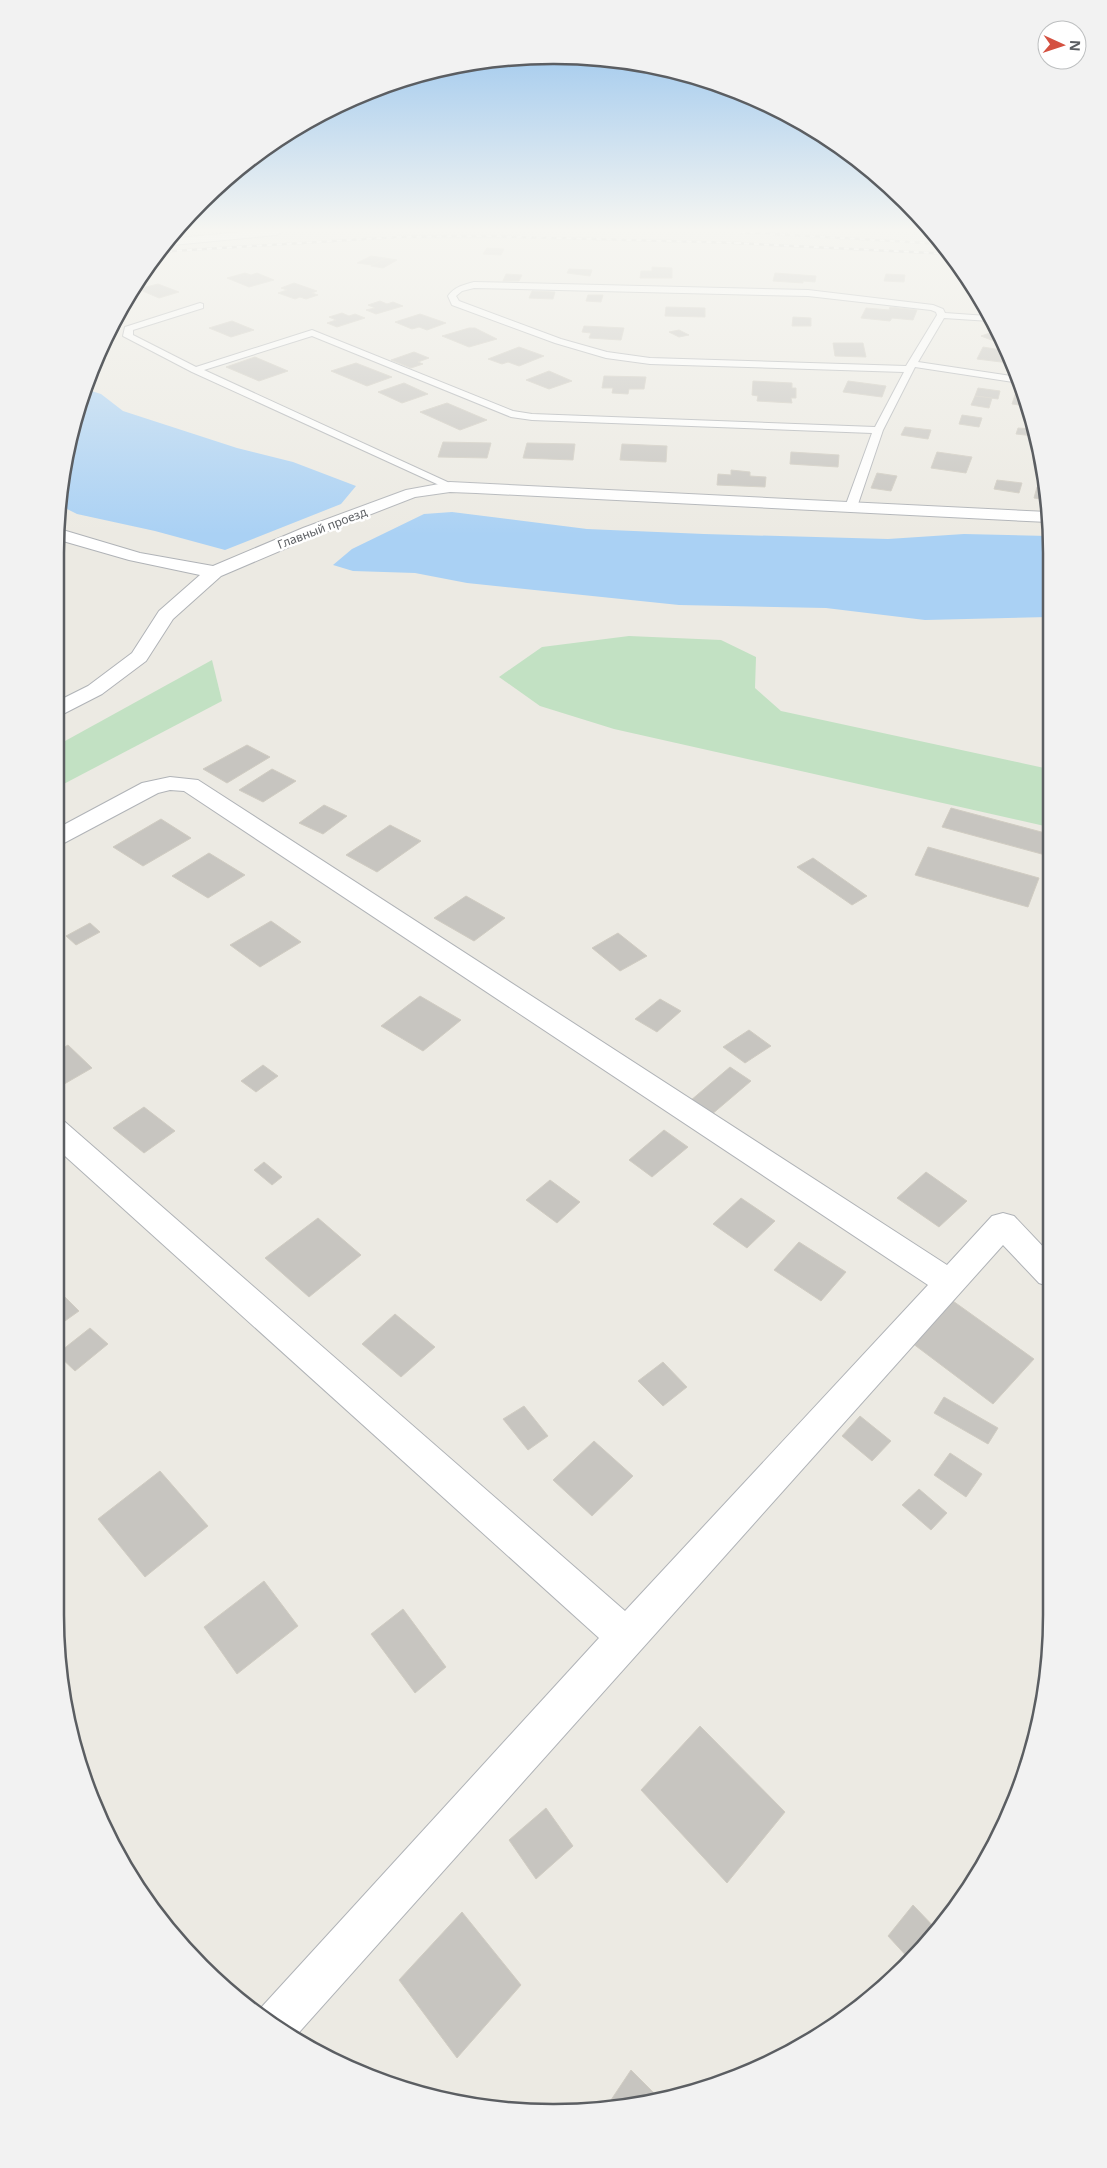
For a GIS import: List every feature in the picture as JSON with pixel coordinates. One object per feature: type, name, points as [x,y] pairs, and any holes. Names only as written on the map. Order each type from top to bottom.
[{"type":"street","name":"Главный проезд","points":[[216,572],[309,532],[430,489],[450,488],[1042,517]]},
{"type":"street","points":[[65,536],[157,564],[216,572]]},
{"type":"street","points":[[64,706],[95,690],[139,657],[166,615],[216,572]]},
{"type":"street","points":[[64,834],[150,788],[178,782],[190,785],[951,1284]]},
{"type":"street","points":[[64,1137],[626,1637]]},
{"type":"street","points":[[280,2021],[626,1637],[1003,1225],[1043,1267]]},
{"type":"lane","points":[[128,333],[128,336],[195,370],[450,488]]},
{"type":"lane","points":[[195,370],[311,333]]},
{"type":"lane","points":[[312,333],[511,414],[532,417],[878,430]]},
{"type":"lane","points":[[537,333],[606,354],[650,361],[911,367],[1011,379]]},
{"type":"lane","points":[[851,507],[878,430],[931,333]]},
{"type":"green space","points":[[629,636],[721,640],[756,657],[755,688],[781,711],[1043,768],[1043,826],[614,729],[540,706],[499,677],[542,647]]},
{"type":"green space","points":[[212,660],[222,701],[64,784],[64,742]]},
{"type":"water","points":[[92,391],[101,394],[123,411],[237,448],[293,462],[356,486],[341,504],[225,550],[155,531],[77,514],[66,509],[68,490],[80,427]]},
{"type":"water","points":[[452,512],[587,529],[704,534],[888,539],[964,534],[1042,536],[1043,617],[925,620],[826,608],[679,605],[467,583],[415,573],[353,571],[333,565],[352,549],[424,514]]},
{"type":"building","points":[[222,333],[244,333],[231,337]]},
{"type":"building","points":[[452,333],[485,333],[497,339],[469,347],[442,336]]},
{"type":"building","points":[[591,333],[623,333],[621,340],[589,338]]},
{"type":"building","points":[[671,333],[689,335],[679,337]]},
{"type":"building","points":[[991,333],[995,341],[994,341],[981,336]]},
{"type":"building","points":[[833,343],[863,343],[866,357],[835,356]]},
{"type":"building","points":[[519,347],[544,356],[519,366],[508,362],[502,364],[488,359]]},
{"type":"building","points":[[983,347],[999,350],[1004,362],[977,359]]},
{"type":"building","points":[[414,352],[429,358],[418,362],[423,364],[411,368],[391,360]]},
{"type":"building","points":[[255,357],[288,371],[259,381],[226,367]]},
{"type":"building","points":[[356,363],[392,377],[367,386],[331,371]]},
{"type":"building","points":[[549,371],[572,381],[549,389],[526,380]]},
{"type":"building","points":[[604,376],[646,377],[644,389],[629,389],[628,394],[612,393],[613,388],[602,388]]},
{"type":"building","points":[[753,381],[792,383],[792,388],[796,388],[796,398],[791,398],[792,403],[757,401],[758,396],[752,395]]},
{"type":"building","points":[[848,381],[886,386],[882,397],[843,392]]},
{"type":"building","points":[[404,383],[428,394],[402,403],[378,392]]},
{"type":"building","points":[[978,388],[1000,391],[998,399],[975,396]]},
{"type":"building","points":[[1016,393],[1020,405],[1012,404]]},
{"type":"building","points":[[975,396],[992,398],[989,408],[971,405]]},
{"type":"building","points":[[447,403],[487,420],[460,430],[420,412]]},
{"type":"building","points":[[962,415],[982,418],[979,427],[959,424]]},
{"type":"building","points":[[905,427],[931,430],[928,439],[901,435]]},
{"type":"building","points":[[1018,428],[1027,429],[1029,435],[1016,434]]},
{"type":"building","points":[[443,442],[491,443],[487,458],[438,457]]},
{"type":"building","points":[[527,443],[575,444],[573,460],[523,458]]},
{"type":"building","points":[[622,444],[667,446],[666,462],[620,460]]},
{"type":"building","points":[[791,452],[839,455],[838,467],[790,464]]},
{"type":"building","points":[[937,452],[972,457],[966,473],[931,468]]},
{"type":"building","points":[[731,470],[750,472],[750,476],[766,477],[765,487],[717,485],[718,474],[731,475]]},
{"type":"building","points":[[877,473],[897,476],[891,491],[871,488]]},
{"type":"building","points":[[997,480],[1022,483],[1019,493],[994,489]]},
{"type":"building","points":[[1037,487],[1039,487],[1040,499],[1034,498]]},
{"type":"building","points":[[247,745],[270,757],[227,783],[203,769]]},
{"type":"building","points":[[272,769],[296,781],[263,802],[239,790]]},
{"type":"building","points":[[324,805],[347,816],[323,834],[299,823]]},
{"type":"building","points":[[951,808],[1043,832],[1043,854],[942,827]]},
{"type":"building","points":[[161,819],[191,838],[143,866],[113,847]]},
{"type":"building","points":[[390,825],[421,841],[377,872],[346,855]]},
{"type":"building","points":[[928,847],[1039,878],[1028,907],[915,875]]},
{"type":"building","points":[[209,853],[245,875],[208,898],[172,876]]},
{"type":"building","points":[[813,858],[867,896],[852,905],[797,867]]},
{"type":"building","points":[[466,896],[505,918],[474,941],[434,918]]},
{"type":"building","points":[[271,921],[301,942],[260,967],[230,945]]},
{"type":"building","points":[[90,923],[100,932],[76,945],[66,936]]},
{"type":"building","points":[[618,933],[647,956],[620,971],[592,948]]},
{"type":"building","points":[[420,996],[461,1020],[423,1051],[381,1026]]},
{"type":"building","points":[[660,999],[681,1011],[657,1032],[635,1019]]},
{"type":"building","points":[[749,1030],[771,1046],[745,1063],[723,1047]]},
{"type":"building","points":[[68,1045],[92,1068],[64,1084],[64,1047]]},
{"type":"building","points":[[263,1065],[278,1076],[256,1092],[241,1081]]},
{"type":"building","points":[[730,1067],[751,1081],[711,1115],[690,1101]]},
{"type":"building","points":[[144,1107],[175,1131],[144,1153],[113,1128]]},
{"type":"building","points":[[664,1130],[688,1147],[652,1177],[629,1160]]},
{"type":"building","points":[[264,1162],[282,1177],[272,1185],[254,1170]]},
{"type":"building","points":[[926,1172],[967,1201],[939,1227],[897,1198]]},
{"type":"building","points":[[550,1180],[580,1202],[557,1223],[526,1200]]},
{"type":"building","points":[[741,1198],[775,1221],[747,1248],[713,1224]]},
{"type":"building","points":[[318,1218],[361,1255],[309,1297],[265,1258]]},
{"type":"building","points":[[799,1242],[846,1272],[821,1301],[774,1270]]},
{"type":"building","points":[[64,1296],[79,1311],[64,1322]]},
{"type":"building","points":[[953,1301],[1034,1359],[993,1404],[912,1343]]},
{"type":"building","points":[[395,1314],[435,1347],[401,1377],[362,1344]]},
{"type":"building","points":[[90,1328],[108,1344],[75,1371],[64,1361],[64,1348]]},
{"type":"building","points":[[663,1362],[687,1387],[663,1406],[638,1381]]},
{"type":"building","points":[[944,1397],[998,1428],[988,1444],[934,1413]]},
{"type":"building","points":[[524,1406],[548,1436],[528,1450],[503,1419]]},
{"type":"building","points":[[860,1416],[891,1441],[872,1461],[842,1436]]},
{"type":"building","points":[[594,1441],[633,1476],[592,1516],[553,1480]]},
{"type":"building","points":[[950,1453],[982,1474],[966,1497],[934,1475]]},
{"type":"building","points":[[160,1471],[208,1526],[145,1577],[98,1519]]},
{"type":"building","points":[[919,1489],[947,1513],[931,1530],[902,1505]]},
{"type":"building","points":[[264,1581],[298,1626],[237,1674],[204,1627]]},
{"type":"building","points":[[403,1609],[446,1667],[415,1693],[371,1634]]},
{"type":"building","points":[[700,1726],[785,1812],[727,1883],[641,1790]]},
{"type":"building","points":[[546,1808],[573,1846],[536,1879],[509,1840]]},
{"type":"building","points":[[913,1905],[932,1925],[905,1955],[888,1936]]},
{"type":"building","points":[[462,1912],[521,1985],[457,2058],[399,1980]]},
{"type":"building","points":[[631,2070],[655,2094],[649,2095],[611,2101]]}]
